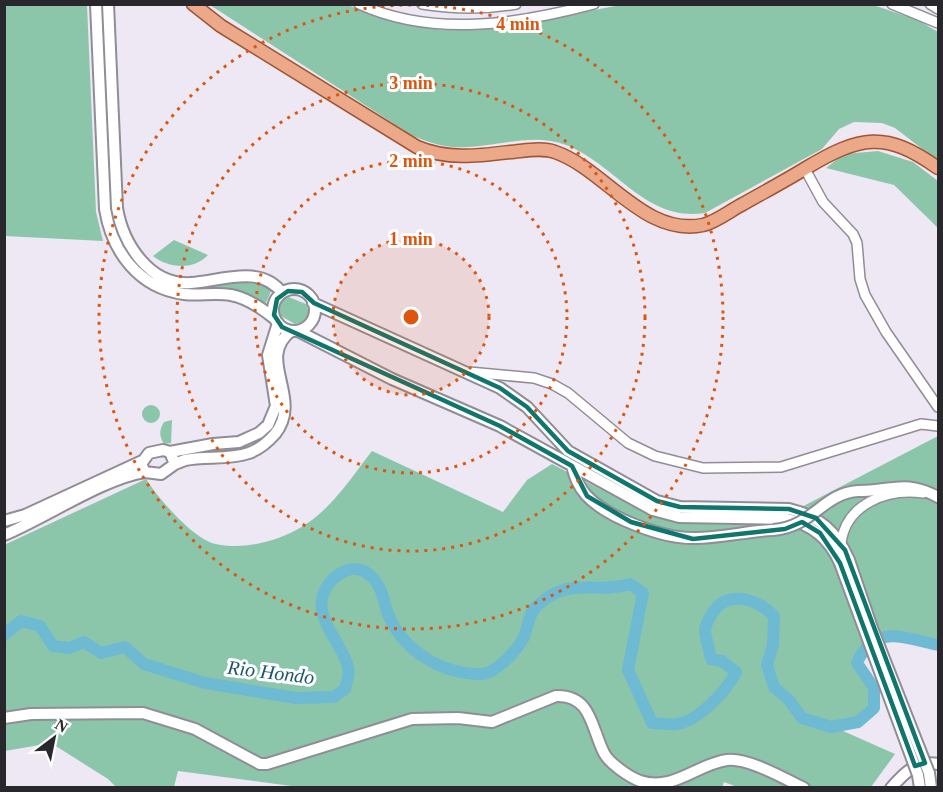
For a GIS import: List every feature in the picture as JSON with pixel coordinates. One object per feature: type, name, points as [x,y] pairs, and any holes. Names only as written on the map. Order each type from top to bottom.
[{"type":"main road","points":[[96,4],[105,209],[115,243],[136,273],[154,286],[187,294],[231,295],[248,301],[294,331],[392,379],[500,426],[628,498],[666,515],[787,519],[804,523],[827,541],[845,562]]},
{"type":"main road","points":[[108,4],[117,208],[122,227],[132,248],[152,271],[171,280],[189,284],[248,277],[272,283],[282,293]]},
{"type":"main road","points":[[193,4],[221,26],[417,147],[434,154],[460,157],[534,150],[554,151],[573,161],[641,210],[666,222],[704,225],[847,146],[877,142],[915,152],[939,168]]},
{"type":"main road","points":[[4,521],[25,515],[142,461],[155,450],[170,452],[239,442],[259,433],[268,425],[276,406],[268,355],[277,321],[274,307],[282,293],[293,290],[302,291],[313,303],[500,388],[527,407],[568,450],[657,501],[680,507],[797,511],[816,518],[841,543],[845,562],[881,650],[924,774],[931,788]]},
{"type":"main road","points":[[4,535],[135,473],[161,474],[175,464],[196,458],[250,453],[268,442],[282,425],[286,404],[278,372],[279,345],[294,331],[312,321],[315,312],[313,303]]},
{"type":"main road","points":[[170,452],[175,464]]},
{"type":"main road","points":[[142,461],[142,468],[146,472]]},
{"type":"main road","points":[[572,466],[578,484],[587,496],[607,510],[652,530],[693,539],[794,526],[818,512],[837,495],[858,491],[905,485],[920,487],[939,497]]},
{"type":"main road","points":[[4,718],[31,714],[143,712],[195,729],[260,764],[267,764],[412,719],[458,718],[492,722],[556,696],[567,695],[578,699],[594,723],[605,755],[640,781],[659,784],[678,781],[727,760],[762,769],[804,788]]},
{"type":"main road","points":[[891,788],[904,773],[917,765],[939,764]]},
{"type":"main road","points":[[920,788],[924,774]]},
{"type":"street","points":[[359,4],[418,22],[466,25],[535,17],[594,4]]},
{"type":"street","points":[[422,4],[453,9],[486,9],[516,4]]},
{"type":"street","points":[[892,4],[939,22]]},
{"type":"street","points":[[930,4],[939,9]]},
{"type":"street","points":[[805,169],[823,202],[846,225],[857,243],[860,279],[866,296],[886,332],[939,407]]},
{"type":"street","points":[[469,372],[534,378],[552,384],[568,393],[628,443],[664,459],[703,468],[781,467],[921,424],[939,426]]},
{"type":"street","points":[[841,543],[847,522],[866,502],[885,496],[919,493],[939,497]]},
{"type":"highlighted area","points":[[288,291],[302,292],[314,303],[500,388],[527,407],[568,451],[657,501],[680,507],[789,509],[816,518],[845,550],[925,763],[915,766],[840,563],[820,533],[802,522],[785,529],[693,539],[631,522],[587,496],[572,466],[500,426],[282,327],[274,315],[277,299]]},
{"type":"green space","points":[[5,4],[87,5],[96,212],[103,241],[5,236]]},
{"type":"green space","points":[[100,5],[103,5],[113,210],[121,238],[128,251],[146,272],[171,285],[198,288],[247,283],[272,289],[265,305],[212,297],[167,286],[148,276],[132,261],[119,239],[110,211]]},
{"type":"green space","points":[[210,5],[348,5],[389,21],[442,30],[502,27],[621,5],[873,5],[918,20],[938,32],[938,161],[895,128],[882,123],[854,122],[839,129],[822,149],[705,213],[684,213],[665,209],[648,201],[601,165],[566,145],[552,141],[524,140],[453,147],[413,136]]},
{"type":"green space","points":[[878,151],[913,162],[938,181],[938,228],[894,185],[826,168],[844,154]]},
{"type":"green space","points":[[174,240],[208,255],[188,266],[166,263],[153,256]]},
{"type":"green space","points":[[286,296],[306,304],[310,315],[306,322],[295,324],[279,315],[277,304]]},
{"type":"green space","points":[[151,405],[157,408],[160,414],[157,420],[151,423],[145,420],[142,414],[145,408]]},
{"type":"green space","points":[[172,420],[171,443],[164,444],[160,436],[161,428],[164,422]]},
{"type":"green space","points":[[938,436],[938,641],[899,633],[878,635],[869,640],[853,663],[870,689],[870,706],[857,716],[845,721],[816,719],[895,754],[871,787],[740,788],[724,782],[722,788],[306,788],[178,771],[174,787],[116,787],[108,779],[51,743],[5,751],[4,545],[146,479],[159,497],[187,527],[207,541],[228,546],[266,542],[302,527],[329,505],[372,451],[503,512],[527,480],[552,464],[627,503],[664,519],[708,524],[767,525]]},
{"type":"waterway","name":"Rio Hondo","points":[[4,635],[21,621],[40,626],[53,646],[69,648],[84,642],[101,653],[125,647],[144,664],[205,683],[296,698],[334,697],[345,689],[349,670],[326,623],[322,605],[326,588],[343,572],[358,569],[376,581],[395,627],[414,650],[439,665],[453,670],[482,674],[499,666],[516,649],[523,639],[534,609],[549,597],[571,588],[605,588],[630,584],[643,593],[628,670],[652,723],[676,724],[693,718],[711,704],[732,679],[736,672],[722,661],[711,659],[705,628],[716,608],[724,602],[740,599],[758,604],[774,616],[773,645],[767,665],[774,687],[789,700],[802,718],[831,727],[858,722],[874,708],[874,688],[857,663],[864,650],[872,642],[892,636],[938,645]]}]
